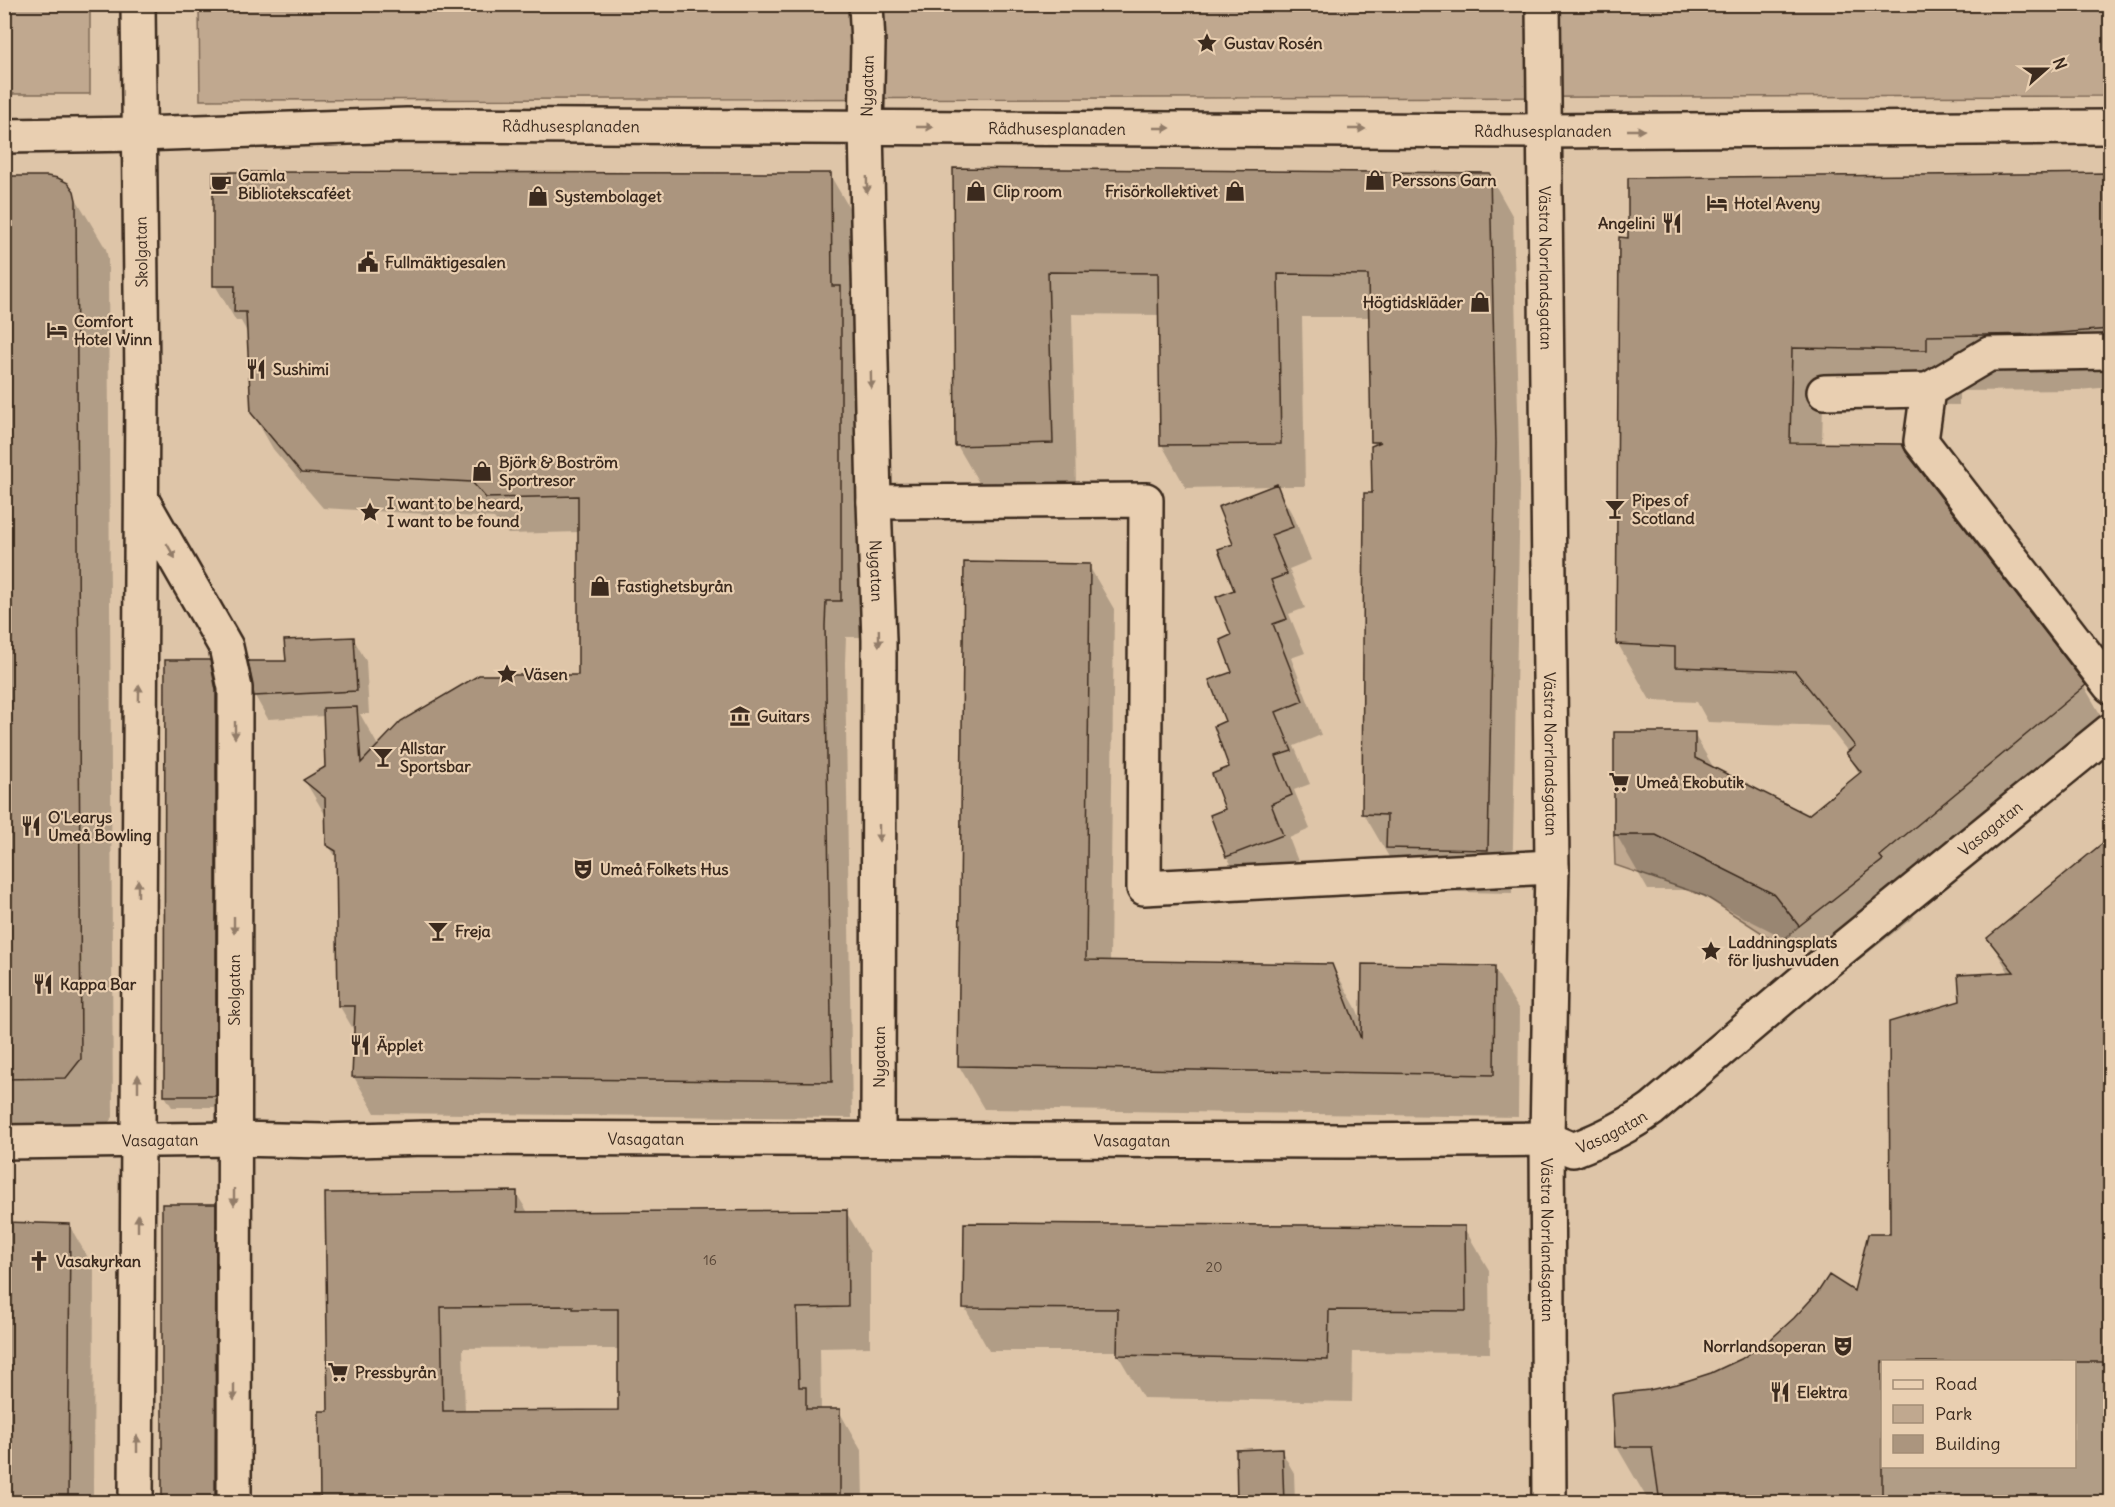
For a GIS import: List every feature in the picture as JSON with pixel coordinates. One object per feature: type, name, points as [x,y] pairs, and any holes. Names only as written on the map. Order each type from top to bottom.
[{"type":"street","name":"Skolgatan","points":[[136,1503],[142,500],[138,4]]},
{"type":"street","name":"Nygatan","points":[[866,4],[868,44],[866,127],[879,640],[878,1138]]},
{"type":"street","name":"Västra Norrlandsgatan","points":[[1543,4],[1552,867],[1547,1139],[1549,1503]]},
{"type":"street","name":"Rådhusesplanaden","points":[[4,136],[407,125],[1544,131],[2110,127]]},
{"type":"street","points":[[1824,392],[1928,390],[1989,354],[2110,352]]},
{"type":"street","points":[[1928,390],[1921,441],[2110,686]]},
{"type":"street","name":"Skolgatan","points":[[142,500],[225,647],[235,688],[234,1503]]},
{"type":"street","points":[[874,502],[1146,500],[1144,888],[1552,867]]},
{"type":"street","name":"Vasagatan","points":[[4,1143],[425,1138],[1346,1141],[1547,1139],[1573,1150],[1627,1127],[1652,1109],[1805,979],[2110,731]]},
{"type":"green space","points":[[2110,4],[2110,96],[200,100],[199,5]]},
{"type":"green space","points":[[4,5],[90,5],[90,94],[5,94]]},
{"type":"green space","points":[[1614,835],[1656,835],[1774,894],[1799,926],[1779,944],[1705,896],[1615,865]]},
{"type":"building","points":[[953,168],[1490,173],[1496,443],[1488,850],[1386,848],[1387,815],[1362,814],[1364,493],[1372,493],[1371,446],[1381,442],[1371,442],[1368,275],[1278,274],[1281,444],[1160,445],[1158,273],[1048,272],[1053,443],[955,446]]},
{"type":"building","points":[[213,172],[831,173],[832,286],[841,286],[841,601],[826,601],[825,626],[832,1082],[352,1077],[355,1006],[338,1006],[336,851],[326,845],[325,798],[303,780],[325,767],[323,708],[357,707],[361,763],[401,721],[479,675],[578,675],[578,496],[486,498],[472,482],[301,473],[251,413],[246,312],[234,312],[235,286],[213,286]]},
{"type":"building","points":[[2110,173],[2110,329],[2046,334],[1927,336],[1927,350],[1792,348],[1790,443],[1902,444],[2086,685],[1880,856],[1883,860],[1799,926],[1774,894],[1656,835],[1614,835],[1614,732],[1695,732],[1695,758],[1808,815],[1861,772],[1846,753],[1855,746],[1795,671],[1675,667],[1675,647],[1616,644],[1619,237],[1628,238],[1628,178]]},
{"type":"building","points":[[4,176],[58,178],[68,183],[74,191],[76,200],[81,1059],[66,1078],[4,1079]]},
{"type":"building","points":[[1277,484],[1293,527],[1271,535],[1287,574],[1271,580],[1287,619],[1273,624],[1303,701],[1276,712],[1292,751],[1276,756],[1292,795],[1271,804],[1283,835],[1226,857],[1210,815],[1225,809],[1212,774],[1229,767],[1214,726],[1225,721],[1209,680],[1232,672],[1220,640],[1231,635],[1216,597],[1234,590],[1218,549],[1233,544],[1218,507]]},
{"type":"building","points":[[964,562],[1090,564],[1086,960],[1332,964],[1361,1039],[1362,964],[1495,966],[1494,1075],[958,1066]]},
{"type":"building","points":[[354,637],[357,691],[254,696],[248,661],[286,661],[284,640]]},
{"type":"building","points":[[165,660],[210,660],[216,690],[216,1096],[164,1096]]},
{"type":"building","points":[[2110,837],[2110,1362],[1881,1360],[1882,1503],[1660,1503],[1652,1447],[1615,1447],[1612,1394],[1677,1384],[1711,1373],[1741,1359],[1771,1339],[1794,1318],[1818,1292],[1829,1275],[1854,1291],[1868,1234],[1890,1234],[1889,1022],[1960,1001],[1958,975],[2014,972],[1987,938]]},
{"type":"building","points":[[517,1191],[517,1212],[847,1210],[848,1307],[797,1308],[799,1387],[806,1387],[806,1409],[840,1409],[840,1503],[320,1503],[319,1411],[328,1411],[325,1193]],"holes":[[[573,1306],[573,1309],[618,1309],[618,1410],[443,1411],[441,1307]]]},
{"type":"building","points":[[162,1204],[216,1204],[215,1503],[162,1503]]},
{"type":"building","points":[[4,1222],[70,1224],[68,1503],[4,1503]]},
{"type":"building","points":[[964,1223],[1465,1226],[1466,1311],[1329,1310],[1328,1360],[1117,1355],[1118,1309],[963,1308]]},
{"type":"building","points":[[1282,1448],[1284,1503],[1237,1503],[1236,1450]]},
{"type":"place","name":"Gustav Rosén","points":[[1207,43]]},
{"type":"place","name":"Perssons Garn","points":[[1375,180]]},
{"type":"place","name":"Gamla Bibliotekscaféet","points":[[221,184]]},
{"type":"place","name":"Clip room","points":[[976,191]]},
{"type":"place","name":"Frisörkollektivet","points":[[1235,191]]},
{"type":"place","name":"Systembolaget","points":[[538,196]]},
{"type":"place","name":"Hotel Aveny","points":[[1717,203]]},
{"type":"place","name":"Angelini","points":[[1672,223]]},
{"type":"place","name":"Fullmäktigesalen","points":[[368,262]]},
{"type":"place","name":"Högtidskläder","points":[[1480,302]]},
{"type":"place","name":"Comfort Hotel Winn","points":[[57,330]]},
{"type":"place","name":"Sushimi","points":[[256,369]]},
{"type":"place","name":"Björk & Boström Sportresor","points":[[482,471]]},
{"type":"place","name":"Pipes of Scotland","points":[[1615,509]]},
{"type":"place","name":"I want to be heard, I want to be found","points":[[370,512]]},
{"type":"place","name":"Fastighetsbyrån","points":[[600,586]]},
{"type":"place","name":"Väsen","points":[[507,674]]},
{"type":"place","name":"Guitars","points":[[740,716]]},
{"type":"place","name":"Allstar Sportsbar","points":[[383,757]]},
{"type":"place","name":"Umeå Ekobutik","points":[[1619,782]]},
{"type":"place","name":"O'Learys Umeå Bowling","points":[[31,826]]},
{"type":"place","name":"Umeå Folkets Hus","points":[[583,869]]},
{"type":"place","name":"Freja","points":[[438,931]]},
{"type":"place","name":"Laddningsplats för ljushuvuden","points":[[1711,951]]},
{"type":"place","name":"Kappa Bar","points":[[43,984]]},
{"type":"place","name":"Äpplet","points":[[360,1045]]},
{"type":"place","name":"Vasakyrkan","points":[[39,1261]]},
{"type":"place","name":"Norrlandsoperan","points":[[1843,1346]]},
{"type":"place","name":"Pressbyrån","points":[[338,1372]]},
{"type":"place","name":"Elektra","points":[[1780,1392]]}]
